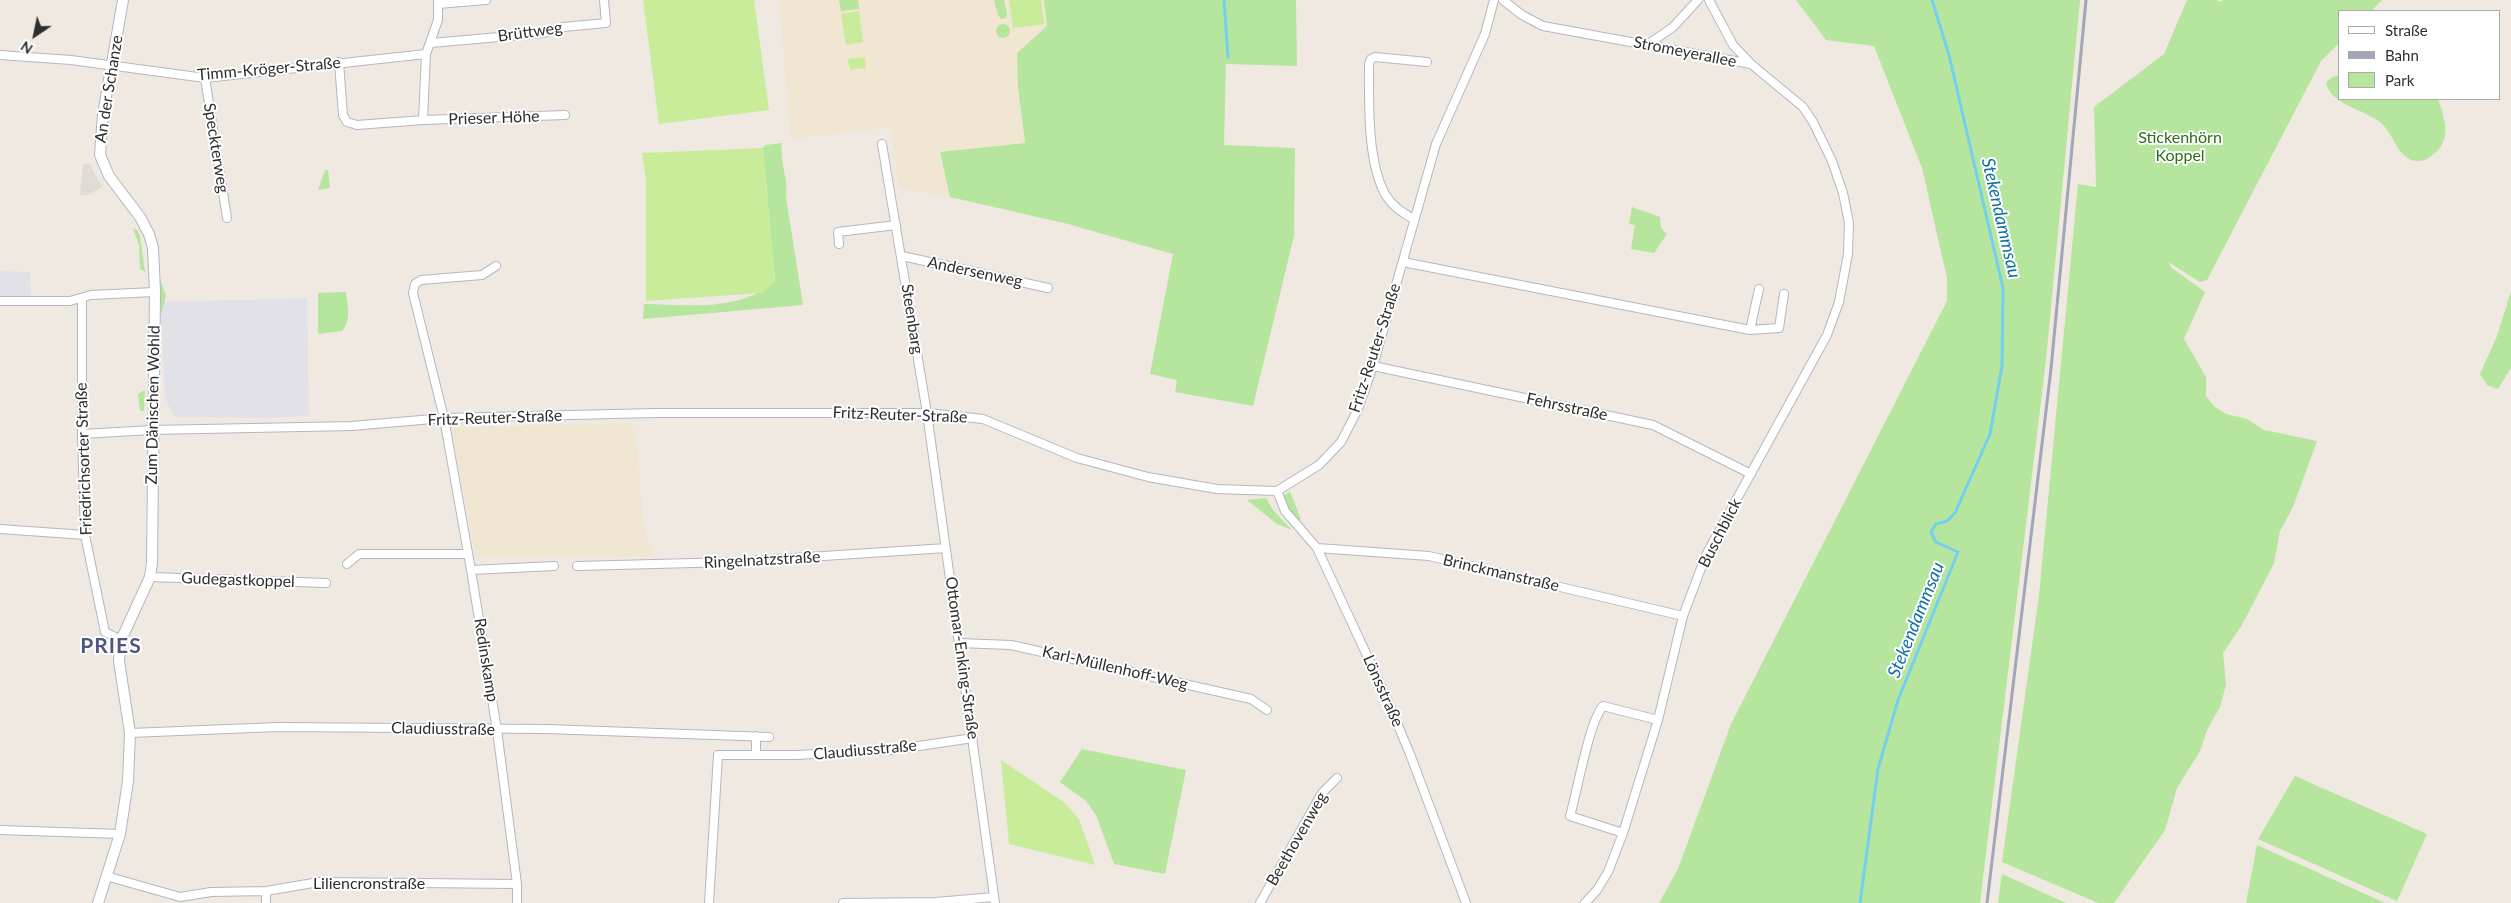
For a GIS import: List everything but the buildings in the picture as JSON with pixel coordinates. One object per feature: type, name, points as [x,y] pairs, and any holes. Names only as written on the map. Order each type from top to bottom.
[{"type":"street","name":"An der Schanze","points":[[109,176],[100,154],[99,145],[122,0]]},
{"type":"street","points":[[423,120],[426,54],[438,20],[438,2],[486,0]]},
{"type":"street","name":"Brüttweg","points":[[431,43],[544,33],[563,27],[606,22],[604,0]]},
{"type":"street","name":"Fritz-Reuter-Straße","points":[[82,434],[152,430],[352,426],[444,418],[656,413],[927,413],[983,419],[1077,458],[1148,477],[1217,489],[1277,491],[1320,465],[1341,442],[1358,409],[1373,366],[1436,144],[1485,34],[1494,0]]},
{"type":"street","name":"Stromeyerallee","points":[[1503,0],[1522,15],[1543,26],[1752,64],[1803,107],[1814,122],[1832,161],[1843,193],[1848,222],[1848,254],[1839,302],[1827,335],[1813,359]]},
{"type":"street","points":[[1647,45],[1673,27],[1698,0]]},
{"type":"street","points":[[1709,0],[1733,45],[1752,64]]},
{"type":"street","name":"Timm-Kröger-Straße","points":[[0,55],[112,66],[205,78],[426,54]]},
{"type":"street","points":[[1414,219],[1398,210],[1385,193],[1377,171],[1370,119],[1369,64],[1371,59],[1375,58],[1427,62]]},
{"type":"street","name":"Prieser Höhe","points":[[339,62],[343,115],[347,122],[356,126],[423,120],[565,115]]},
{"type":"street","name":"Speckterweg","points":[[205,78],[226,218]]},
{"type":"street","name":"Steenbarg","points":[[882,144],[927,413]]},
{"type":"street","name":"Zum Dänischen Wohld","points":[[109,176],[140,217],[149,234],[153,248],[155,292],[150,577],[121,640]]},
{"type":"street","points":[[839,244],[838,232],[896,225]]},
{"type":"street","name":"Andersenweg","points":[[902,256],[1048,288]]},
{"type":"street","points":[[1403,262],[1750,330],[1779,328],[1784,294]]},
{"type":"street","name":"Redinskamp","points":[[496,266],[482,275],[430,278],[415,284],[413,288],[444,418],[471,570],[497,730],[517,884],[517,903]]},
{"type":"street","points":[[1750,330],[1759,289]]},
{"type":"street","points":[[0,301],[70,301],[91,295],[155,292]]},
{"type":"street","name":"Friedrichsorter Straße","points":[[82,298],[82,434],[85,534],[105,632],[121,640]]},
{"type":"street","name":"Buschblick","points":[[1585,903],[1597,890],[1608,872],[1623,833],[1658,720],[1683,616],[1706,555],[1813,359]]},
{"type":"street","name":"Fehrsstraße","points":[[1373,366],[1653,425],[1751,474]]},
{"type":"street","name":"Ottomar-Enking-Straße","points":[[927,413],[994,900]]},
{"type":"street","name":"Lönsstraße","points":[[1277,491],[1285,511],[1316,548],[1387,699],[1466,903]]},
{"type":"street","points":[[0,529],[85,534]]},
{"type":"street","name":"Ringelnatzstraße","points":[[577,566],[732,562],[946,548]]},
{"type":"street","name":"Brinckmanstraße","points":[[1316,548],[1430,556],[1683,616]]},
{"type":"street","points":[[347,564],[359,554],[468,554]]},
{"type":"street","points":[[471,570],[554,566]]},
{"type":"street","name":"Gudegastkoppel","points":[[150,577],[326,583]]},
{"type":"street","points":[[98,903],[120,834],[128,781],[130,734],[118,661],[121,640]]},
{"type":"street","name":"Karl-Müllenhoff-Weg","points":[[959,643],[1011,645],[1252,699],[1267,710]]},
{"type":"street","points":[[1623,833],[1570,816],[1596,718],[1603,706],[1658,720]]},
{"type":"street","name":"Claudiusstraße","points":[[130,734],[277,727],[547,729],[769,737]]},
{"type":"street","points":[[756,736],[756,755]]},
{"type":"street","name":"Claudiusstraße","points":[[709,903],[718,754],[756,755],[892,750],[973,738]]},
{"type":"street","name":"Beethovenweg","points":[[1260,903],[1322,793],[1337,778]]},
{"type":"street","points":[[0,830],[120,834]]},
{"type":"street","name":"Liliencronstraße","points":[[106,876],[180,897],[212,892],[266,891],[319,882],[517,884]]},
{"type":"street","points":[[266,891],[266,903]]},
{"type":"street","points":[[843,903],[994,900]]},
{"type":"shaded area","points":[[779,0],[1044,0],[1047,26],[1017,53],[1018,88],[1025,143],[940,152],[950,197],[899,188],[890,127],[791,139]]},
{"type":"shaded area","points":[[89,163],[102,187],[88,195],[80,195],[83,164]]},
{"type":"shaded area","points":[[0,271],[30,272],[31,299],[0,298]]},
{"type":"shaded area","points":[[307,298],[309,415],[275,418],[175,417],[165,399],[160,302]]},
{"type":"shaded area","points":[[632,423],[637,447],[643,522],[653,557],[476,557],[451,428]]},
{"type":"green space","points":[[643,0],[754,0],[769,110],[659,124]]},
{"type":"green space","points":[[839,0],[858,0],[859,9],[841,11]]},
{"type":"green space","points":[[994,0],[1004,0],[1006,18],[1001,19],[998,15]]},
{"type":"green space","points":[[1009,0],[1041,0],[1044,24],[1013,28]]},
{"type":"green space","points":[[1044,0],[1296,0],[1297,66],[1226,64],[1224,145],[1295,148],[1294,236],[1253,406],[1175,392],[1177,380],[1150,374],[1173,254],[1068,224],[950,197],[940,152],[1025,143],[1018,88],[1017,53],[1047,26]]},
{"type":"green space","points":[[1796,0],[2080,0],[2046,360],[1980,903],[1659,903],[1678,869],[1731,724],[1947,301],[1947,278],[1922,168],[1874,46],[1826,40]]},
{"type":"green space","name":"Stickenhörn Koppel","points":[[2187,0],[2216,0],[2221,2],[2223,0],[2382,0],[2372,10],[2338,10],[2338,44],[2321,61],[2207,280],[2200,282],[2168,262],[2172,268],[2205,292],[2184,339],[2206,377],[2206,396],[2215,407],[2226,414],[2247,419],[2264,430],[2317,441],[2293,507],[2280,531],[2274,563],[2242,625],[2223,653],[2226,685],[2220,707],[2207,730],[2200,751],[2177,788],[2165,830],[2114,903],[2098,903],[2002,862],[2039,595],[2078,184],[2096,187],[2094,107],[2164,54]]},
{"type":"green space","points":[[859,11],[863,42],[846,45],[841,14]]},
{"type":"green space","points":[[1003,24],[1008,26],[1010,31],[1008,36],[1003,38],[998,36],[996,31],[998,26]]},
{"type":"green space","points":[[865,57],[866,68],[850,70],[848,59]]},
{"type":"green space","points":[[2338,76],[2338,99],[2329,90],[2326,83],[2332,77]]},
{"type":"green space","points":[[2340,100],[2438,100],[2445,127],[2444,140],[2436,152],[2428,158],[2419,161],[2412,160],[2401,152],[2380,122]]},
{"type":"green space","points":[[782,143],[781,150],[787,190],[786,197],[803,305],[643,319],[644,304],[696,305],[730,302],[746,298],[761,291],[775,281],[763,148],[765,145]]},
{"type":"green space","points":[[763,148],[775,281],[762,293],[646,301],[646,181],[642,153]]},
{"type":"green space","points":[[325,170],[328,170],[330,188],[318,190]]},
{"type":"green space","points":[[1632,207],[1660,217],[1661,228],[1667,234],[1654,253],[1631,249],[1635,225],[1629,224]]},
{"type":"green space","points":[[133,228],[138,231],[140,236],[145,272],[140,269],[139,245]]},
{"type":"green space","points":[[160,279],[166,295],[161,315]]},
{"type":"green space","points":[[2511,291],[2511,368],[2498,389],[2487,385],[2480,374],[2497,336]]},
{"type":"green space","points":[[346,292],[348,317],[345,327],[342,331],[318,334],[318,293]]},
{"type":"green space","points":[[145,390],[144,411],[140,411],[138,394]]},
{"type":"green space","points":[[1290,492],[1301,519],[1298,521],[1287,508],[1282,496]]},
{"type":"green space","points":[[1266,498],[1273,510],[1292,530],[1277,524],[1247,500]]},
{"type":"green space","points":[[1082,749],[1186,770],[1165,874],[1114,864],[1096,815],[1086,801],[1060,782]]},
{"type":"green space","points":[[1001,760],[1065,803],[1079,819],[1095,865],[1009,844]]},
{"type":"green space","points":[[2295,776],[2427,834],[2397,901],[2258,839]]},
{"type":"green space","points":[[2257,845],[2385,903],[2246,903]]},
{"type":"green space","points":[[2002,874],[2066,903],[1998,903]]},
{"type":"waterway","points":[[1224,0],[1228,57]]},
{"type":"waterway","name":"Stekendammsau","points":[[1860,903],[1878,769],[1898,700],[1958,552],[1936,542],[1931,532],[1936,524],[1947,521],[1955,513],[1990,434],[2002,366],[2003,288],[1949,55],[1932,0]]},
{"type":"railway","points":[[1987,903],[2051,369],[2086,0]]},
{"type":"district","name":"PRIES","points":[[111,646]]}]
